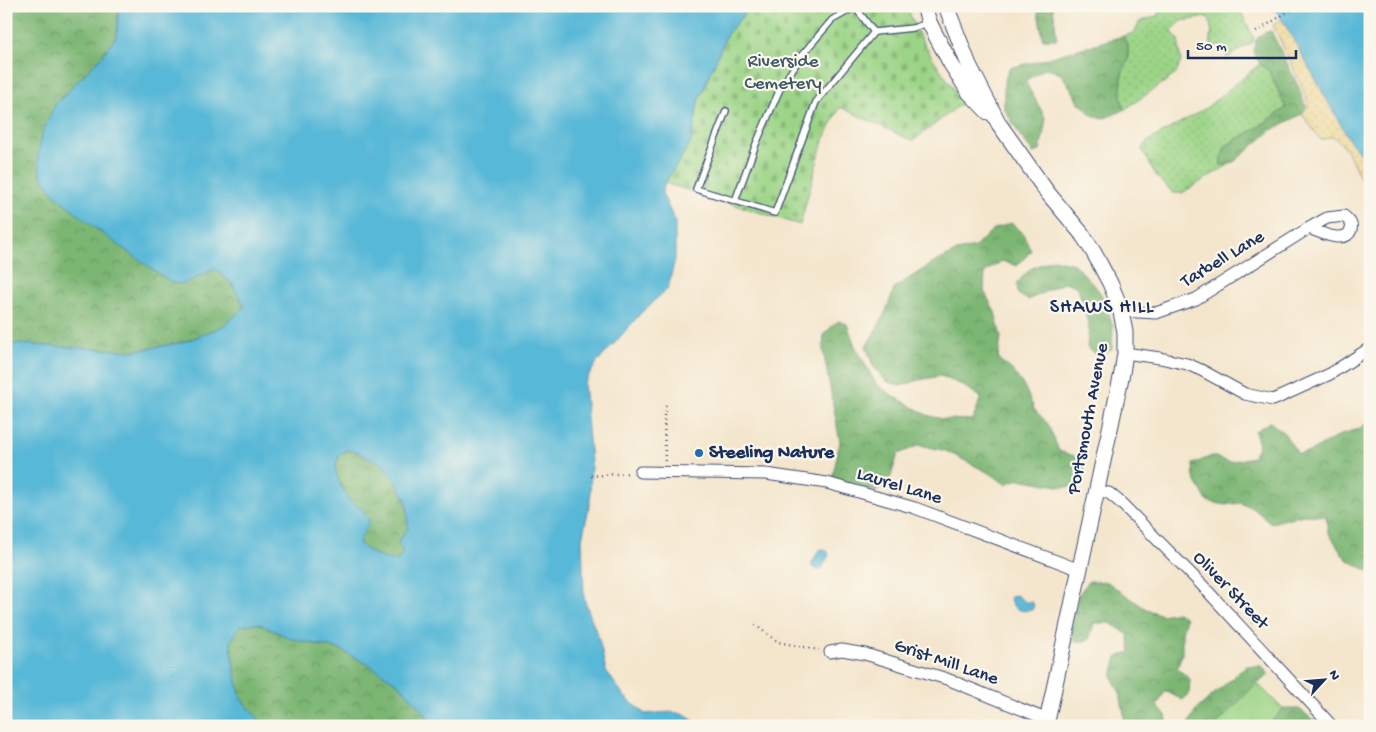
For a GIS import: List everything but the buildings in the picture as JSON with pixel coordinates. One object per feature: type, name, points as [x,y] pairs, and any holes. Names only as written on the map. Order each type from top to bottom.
[{"type":"main road","name":"Portsmouth Avenue","points":[[924,6],[929,22],[951,64],[969,92],[999,124],[1047,192],[1082,234],[1094,253],[1110,283],[1121,311],[1125,332],[1126,353],[1047,723]]},
{"type":"main road","name":"Portsmouth Avenue","points":[[946,6],[969,65],[999,124]]},
{"type":"street","name":"Tarbell Lane","points":[[1121,311],[1156,313],[1196,299],[1309,228]]},
{"type":"street","points":[[1126,353],[1187,364],[1245,394],[1273,400],[1330,374],[1370,348]]},
{"type":"street","name":"Laurel Lane","points":[[640,472],[766,474],[827,483],[915,508],[1080,570]]},
{"type":"street","name":"Oliver Street","points":[[1096,490],[1109,493],[1121,503],[1200,584],[1332,726]]},
{"type":"street","name":"Grist Mill Lane","points":[[830,652],[842,650],[864,654],[948,679],[1047,723]]},
{"type":"lane","points":[[735,201],[756,144],[780,89],[801,56],[832,20],[855,7],[874,32]]},
{"type":"lane","points":[[726,111],[696,189],[775,213],[816,102],[874,32],[913,28],[929,22]]},
{"type":"path","points":[[1256,32],[1297,6]]},
{"type":"path","points":[[666,404],[664,412],[666,473]]},
{"type":"path","points":[[591,476],[640,472]]},
{"type":"path","points":[[755,625],[778,642],[830,652]]},
{"type":"green space","points":[[6,6],[119,6],[117,35],[102,56],[55,105],[184,284],[215,269],[232,284],[245,307],[223,326],[184,342],[134,351],[16,344],[6,348]]},
{"type":"green space","name":"Riverside Cemetery","points":[[751,6],[907,6],[924,44],[963,102],[913,141],[840,107],[822,144],[800,225],[665,183],[691,142],[698,102],[727,34]]},
{"type":"green space","points":[[1037,6],[1053,6],[1057,39],[1043,39]]},
{"type":"green space","points":[[1163,6],[1238,6],[1254,41],[1227,58],[1224,48],[1218,45],[1212,49],[1210,21],[1207,17],[1182,21],[1171,31],[1178,39],[1181,61],[1176,74],[1124,110],[1121,95],[1122,73],[1128,61],[1128,45],[1123,36],[1134,33],[1139,22],[1157,16]]},
{"type":"green space","points":[[1271,31],[1299,88],[1306,108],[1302,114],[1272,130],[1235,161],[1228,165],[1220,165],[1225,146],[1260,126],[1286,108],[1269,71],[1260,64],[1253,52],[1258,38]]},
{"type":"green space","points":[[1123,36],[1128,45],[1128,61],[1122,73],[1121,95],[1124,110],[1102,119],[1090,114],[1086,108],[1077,102],[1074,93],[1061,74],[1046,68],[1025,81],[1046,119],[1040,151],[1033,153],[1004,108],[1004,83],[1009,68]]},
{"type":"green space","points":[[1260,64],[1269,71],[1286,108],[1260,126],[1220,164],[1228,165],[1182,193],[1173,193],[1157,177],[1142,149],[1148,141],[1206,108]]},
{"type":"green space","points":[[1011,223],[1022,232],[1031,251],[1017,266],[1002,261],[985,272],[984,291],[995,312],[1001,337],[998,359],[1013,371],[1025,388],[1034,409],[1048,424],[1059,451],[1077,457],[1085,469],[1079,486],[1063,487],[1019,479],[1005,484],[993,475],[946,451],[920,445],[898,454],[890,479],[876,492],[832,479],[840,442],[823,350],[824,334],[838,321],[847,324],[855,346],[876,384],[927,415],[942,419],[973,420],[981,397],[962,385],[941,376],[901,386],[886,381],[873,366],[866,346],[889,304],[894,288],[930,265],[957,251],[975,247],[992,230]]},
{"type":"green space","points":[[1053,259],[1074,264],[1093,283],[1105,300],[1113,327],[1112,349],[1099,357],[1087,347],[1089,327],[1078,287],[1065,282],[1028,300],[1018,294],[1017,283],[1030,269]]},
{"type":"green space","points":[[1370,421],[1370,572],[1346,559],[1328,532],[1326,516],[1303,515],[1271,523],[1253,508],[1240,503],[1225,505],[1207,501],[1194,478],[1193,464],[1212,456],[1229,462],[1253,457],[1259,445],[1255,431],[1270,422],[1284,433],[1298,454],[1310,452],[1342,434],[1360,428]]},
{"type":"green space","points":[[348,450],[359,452],[365,457],[380,462],[394,479],[407,503],[408,528],[398,542],[403,553],[398,561],[377,555],[359,543],[362,534],[362,509],[349,500],[339,482],[335,468],[339,455]]},
{"type":"green space","points":[[1089,581],[1107,582],[1146,609],[1162,615],[1177,612],[1186,618],[1182,632],[1182,654],[1177,668],[1190,679],[1189,693],[1183,700],[1165,691],[1157,706],[1166,715],[1168,726],[1124,726],[1120,693],[1112,677],[1117,657],[1131,652],[1128,634],[1110,623],[1094,623],[1089,640],[1075,642],[1071,631],[1079,594]]},
{"type":"green space","points":[[257,623],[292,639],[339,649],[371,666],[399,684],[429,718],[432,726],[274,726],[262,723],[241,699],[232,659],[231,641],[240,625]]},
{"type":"green space","points":[[1246,666],[1262,666],[1269,675],[1257,683],[1215,726],[1187,726],[1197,709]]},
{"type":"green space","points":[[1257,683],[1283,709],[1267,726],[1215,726]]},
{"type":"green space","points":[[1283,709],[1299,709],[1321,726],[1267,726]]},
{"type":"sand","points":[[1282,19],[1350,141],[1370,165],[1369,179],[1361,179],[1342,144],[1332,136],[1321,140],[1302,114],[1306,108],[1305,105],[1309,106],[1302,86],[1273,25]]},
{"type":"water","points":[[119,6],[751,6],[727,34],[698,102],[691,142],[665,183],[662,193],[675,222],[675,259],[668,288],[641,313],[596,364],[584,383],[591,462],[590,503],[582,539],[584,598],[600,643],[606,671],[625,697],[645,714],[674,712],[686,716],[698,726],[432,726],[429,718],[399,684],[371,666],[339,649],[292,639],[257,623],[240,626],[231,641],[232,659],[241,699],[262,723],[274,726],[6,726],[6,348],[16,344],[134,351],[184,342],[223,326],[245,307],[232,284],[215,269],[184,284],[172,283],[99,231],[56,196],[41,176],[38,157],[41,136],[55,105],[102,56],[117,35]],"holes":[[[347,450],[359,452],[365,457],[380,462],[394,479],[407,503],[408,528],[398,542],[403,553],[397,561],[376,555],[359,543],[369,520],[362,509],[349,500],[339,482],[335,468],[339,455]]]},
{"type":"water","points":[[1272,6],[1370,6],[1370,165],[1350,141],[1282,19]]},
{"type":"water","points":[[823,549],[829,555],[822,568],[818,570],[812,567],[812,563],[819,550]]},
{"type":"water","points":[[1016,595],[1025,602],[1032,602],[1034,605],[1032,610],[1025,611],[1015,608],[1010,599]]},
{"type":"place","name":"Steeling Nature","points":[[699,453]]},
{"type":"district","name":"SHAWS HILL","points":[[1102,308]]}]
